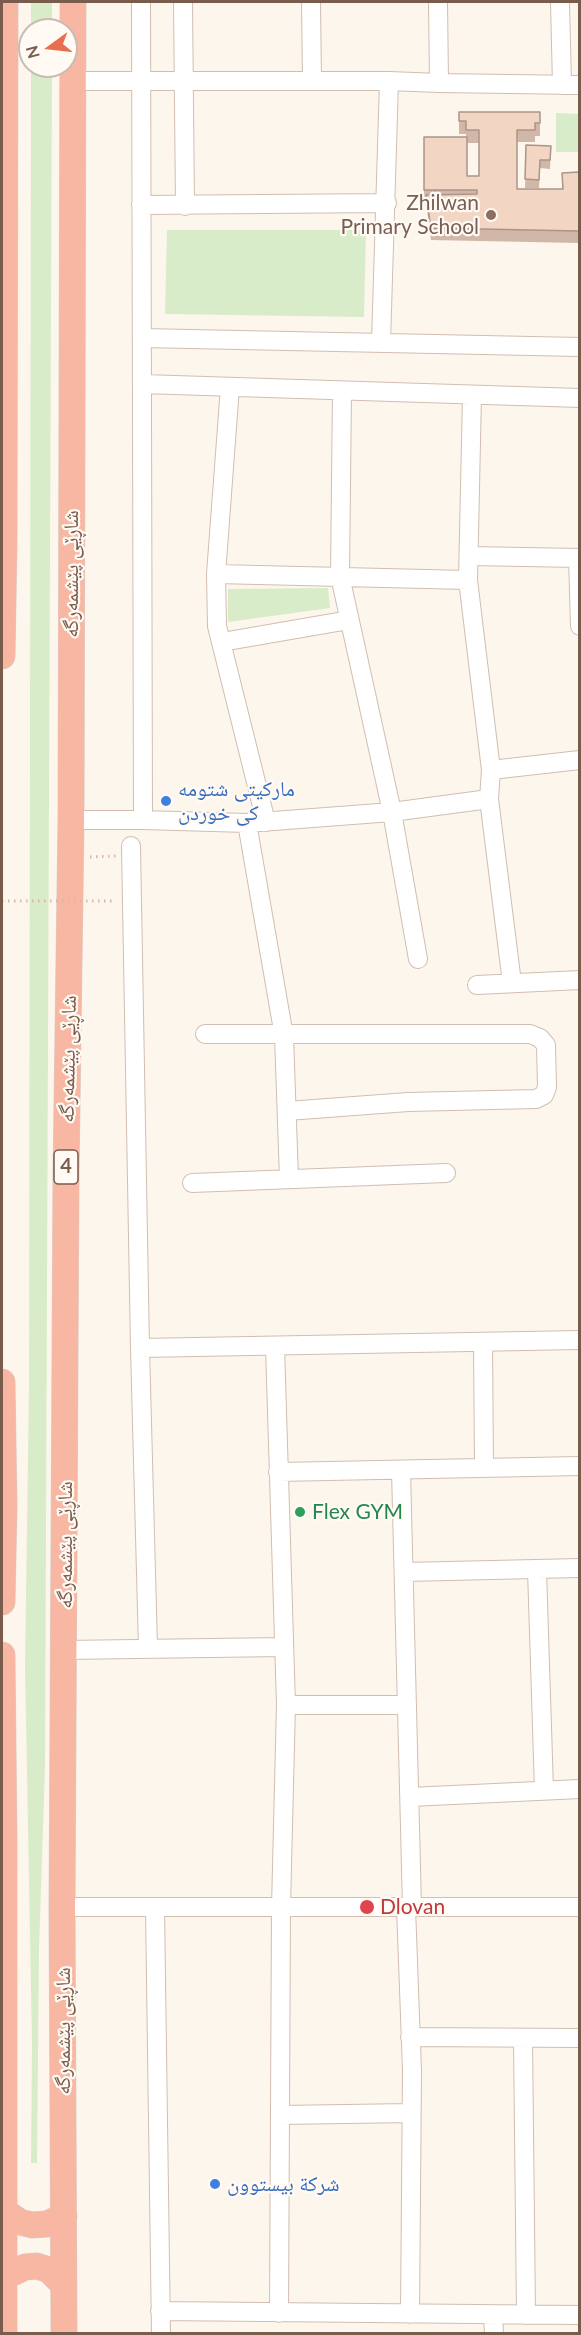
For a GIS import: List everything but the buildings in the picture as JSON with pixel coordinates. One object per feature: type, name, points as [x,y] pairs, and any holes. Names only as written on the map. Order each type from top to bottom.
[{"type":"highway","points":[[2,656],[5,2]]},
{"type":"highway","name":"شاڕێی پێشمەرگە","points":[[64,2334],[63,1907],[66,1186],[71,820],[72,2]]},
{"type":"highway","points":[[2,1382],[2,1602]]},
{"type":"highway","points":[[2,1655],[4,2334]]},
{"type":"highway","points":[[5,2212],[20,2222],[32,2225],[47,2224],[64,2216]]},
{"type":"highway","points":[[4,2277],[25,2266],[37,2266],[49,2270],[64,2285]]},
{"type":"street","points":[[141,2],[143,820]]},
{"type":"street","points":[[183,2],[185,206]]},
{"type":"street","points":[[311,2],[312,81]]},
{"type":"street","points":[[438,2],[439,83]]},
{"type":"street","points":[[73,81],[389,81],[571,85],[560,2]]},
{"type":"street","points":[[381,343],[389,81]]},
{"type":"street","points":[[141,205],[387,203]]},
{"type":"street","points":[[142,338],[579,347]]},
{"type":"street","points":[[142,384],[579,398]]},
{"type":"street","points":[[230,387],[216,574],[217,626],[266,822]]},
{"type":"street","points":[[342,391],[340,576],[392,812],[418,959]]},
{"type":"street","points":[[472,395],[468,580],[491,770],[489,799],[512,983]]},
{"type":"street","points":[[468,556],[578,558],[579,626]]},
{"type":"street","points":[[216,574],[468,580]]},
{"type":"street","points":[[222,642],[349,620]]},
{"type":"street","points":[[491,770],[579,760]]},
{"type":"street","points":[[71,820],[247,823],[392,812],[489,799]]},
{"type":"street","points":[[247,823],[284,1036],[289,1179]]},
{"type":"street","points":[[125,851],[148,1648]]},
{"type":"street","points":[[477,985],[579,980]]},
{"type":"street","points":[[205,1034],[530,1035],[540,1038],[546,1045],[547,1087],[544,1095],[536,1099],[408,1101],[287,1111]]},
{"type":"street","points":[[192,1183],[446,1173]]},
{"type":"street","points":[[140,1348],[579,1340]]},
{"type":"street","points":[[483,1342],[483,1468]]},
{"type":"street","points":[[275,1346],[286,1706],[281,1907],[279,2313]]},
{"type":"street","points":[[278,1472],[579,1466]]},
{"type":"street","points":[[401,1470],[410,1797],[410,2314]]},
{"type":"street","points":[[404,1572],[579,1568]]},
{"type":"street","points":[[537,1570],[544,1790]]},
{"type":"street","points":[[64,1650],[283,1647]]},
{"type":"street","points":[[286,1706],[407,1704]]},
{"type":"street","points":[[410,1797],[579,1790]]},
{"type":"street","points":[[63,1907],[579,1907]]},
{"type":"street","points":[[155,1907],[160,2334]]},
{"type":"street","points":[[410,2037],[579,2038]]},
{"type":"street","points":[[523,2038],[526,2315]]},
{"type":"street","points":[[280,2115],[411,2113]]},
{"type":"street","points":[[160,2311],[410,2314],[493,2324],[526,2315],[579,2315]]},
{"type":"path","points":[[70,857],[125,851]]},
{"type":"path","points":[[2,901],[116,901]]},
{"type":"green space","points":[[31,2],[52,2],[52,18],[31,18]]},
{"type":"green space","points":[[31,78],[52,78],[45,1766],[39,1950],[37,2163],[31,2163],[32,2043],[25,1666],[29,1387]]},
{"type":"green space","points":[[556,113],[579,114],[579,152],[556,152]]},
{"type":"green space","points":[[167,230],[366,230],[364,317],[165,314]]},
{"type":"green space","points":[[328,588],[330,608],[228,622],[228,589]]},
{"type":"place","name":"Zhilwan Primary School","points":[[491,215]]},
{"type":"place","name":"مارکیتی شتومه کی خوردن","points":[[166,801]]},
{"type":"place","name":"Flex GYM","points":[[300,1512]]},
{"type":"place","name":"Dlovan","points":[[367,1907]]},
{"type":"place","name":"شرکة بیستوون","points":[[215,2184]]}]
